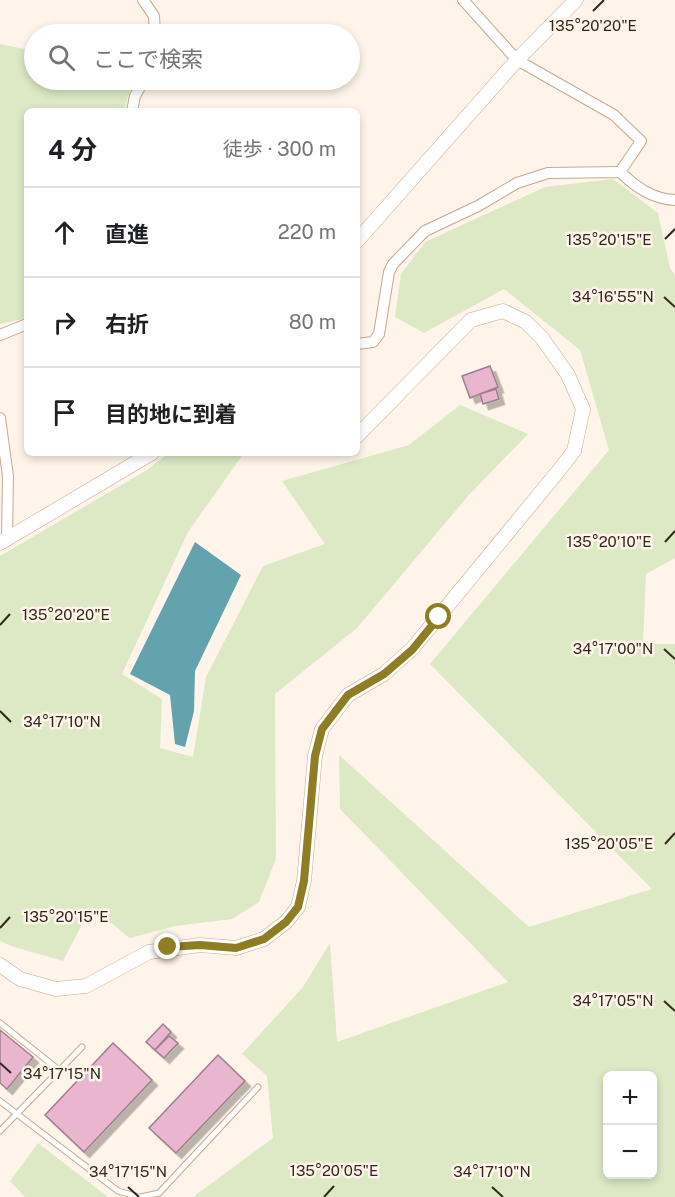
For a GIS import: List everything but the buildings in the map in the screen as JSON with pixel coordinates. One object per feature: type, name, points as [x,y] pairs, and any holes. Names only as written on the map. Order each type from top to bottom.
[{"type":"street","points":[[143,0],[154,16],[154,24]]},
{"type":"street","points":[[463,0],[517,60],[614,115],[641,141],[620,172]]},
{"type":"street","points":[[360,238],[517,60],[576,0]]},
{"type":"street","points":[[133,108],[138,90]]},
{"type":"street","points":[[360,344],[373,342],[379,334],[389,272],[393,264],[425,231],[478,207],[517,183],[548,173],[620,172],[635,186],[660,200],[675,200]]},
{"type":"street","points":[[0,965],[20,979],[56,989],[86,986],[149,952],[200,945],[236,948],[264,939],[286,922],[298,907],[304,881],[315,756],[322,729],[348,695],[384,674],[412,650],[556,474],[574,451],[583,409],[568,375],[542,338],[526,322],[503,311],[471,320],[360,433]]},
{"type":"street","points":[[0,335],[24,325]]},
{"type":"street","points":[[0,418],[8,476],[3,541]]},
{"type":"street","points":[[3,541],[147,456]]},
{"type":"lane","points":[[0,1023],[59,1070]]},
{"type":"lane","points":[[0,1131],[82,1047]]},
{"type":"lane","points":[[0,1101],[118,1191],[140,1197],[159,1193],[258,1087]]},
{"type":"green space","points":[[0,44],[24,49],[24,90],[130,90],[125,108],[24,108],[24,319],[0,324]]},
{"type":"green space","points":[[613,179],[658,213],[670,268],[675,275],[675,558],[646,574],[643,644],[675,644],[675,1197],[193,1197],[273,1138],[267,1076],[242,1054],[303,987],[330,943],[337,1042],[508,982],[340,809],[339,755],[529,927],[652,889],[430,664],[609,450],[580,350],[504,289],[424,333],[395,317],[401,274],[425,242],[545,187]]},
{"type":"green space","points":[[460,405],[528,434],[468,496],[357,628],[275,694],[276,859],[259,902],[232,919],[175,926],[130,938],[91,907],[63,961],[0,941],[0,556],[147,470],[165,456],[242,456],[188,532],[122,674],[162,699],[160,748],[193,757],[206,677],[263,566],[325,544],[282,481],[409,445]]},
{"type":"green space","points":[[38,1143],[108,1197],[25,1197],[10,1181]]},
{"type":"water","points":[[195,542],[241,575],[195,671],[194,711],[185,747],[175,744],[170,695],[130,674]]},
{"type":"route","points":[[168,947],[200,945],[236,948],[264,939],[286,922],[298,907],[304,881],[315,756],[322,729],[348,695],[384,674],[412,650],[439,617]]}]
